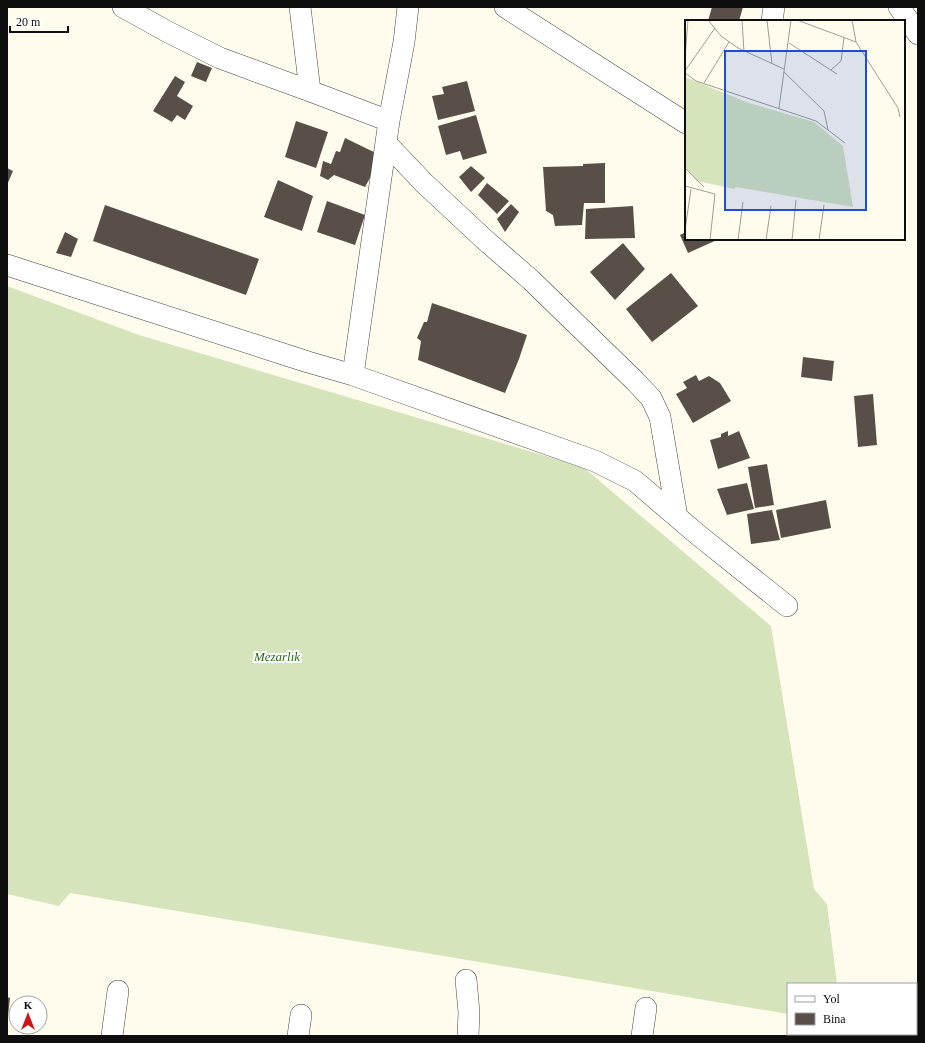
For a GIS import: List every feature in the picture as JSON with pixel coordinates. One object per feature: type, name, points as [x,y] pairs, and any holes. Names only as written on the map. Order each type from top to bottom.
[{"type":"street","points":[[300,7],[310,91]]},
{"type":"street","points":[[353,375],[386,143],[404,42],[408,7]]},
{"type":"street","points":[[506,7],[685,122]]},
{"type":"street","points":[[772,20],[774,7]]},
{"type":"street","points":[[899,7],[918,34]]},
{"type":"street","points":[[125,8],[168,32],[220,58],[390,121]]},
{"type":"street","points":[[386,143],[424,183],[531,280],[651,398],[660,417],[678,517]]},
{"type":"street","points":[[7,266],[353,375],[595,461],[635,481],[786,606]]},
{"type":"street","points":[[466,980],[469,1012],[468,1036]]},
{"type":"street","points":[[112,1036],[118,991]]},
{"type":"street","points":[[642,1036],[646,1008]]},
{"type":"street","points":[[298,1036],[301,1015]]},
{"type":"green space","name":"Mezarlık","points":[[7,286],[139,335],[583,467],[771,626],[814,889],[827,904],[837,983],[787,983],[787,1014],[70,893],[59,906],[7,894]]},
{"type":"building","points":[[712,7],[743,7],[739,20],[708,20]]},
{"type":"building","points":[[197,62],[212,68],[206,82],[191,76]]},
{"type":"building","points":[[175,76],[185,82],[177,96],[193,106],[185,120],[177,115],[172,122],[153,111]]},
{"type":"building","points":[[467,81],[475,111],[438,120],[432,96],[444,94],[442,87]]},
{"type":"building","points":[[476,115],[487,153],[463,160],[460,151],[446,155],[438,126]]},
{"type":"building","points":[[296,121],[328,132],[316,168],[285,157]]},
{"type":"building","points":[[345,138],[382,156],[365,187],[334,175],[328,180],[320,176],[323,161],[331,164],[336,151],[340,152]]},
{"type":"building","points":[[605,163],[605,203],[584,203],[582,225],[555,226],[553,215],[546,211],[543,167],[583,166],[583,164]]},
{"type":"building","points":[[471,166],[485,178],[471,192],[459,177]]},
{"type":"building","points":[[7,168],[13,171],[7,185]]},
{"type":"building","points":[[278,180],[313,196],[302,231],[264,217]]},
{"type":"building","points":[[487,183],[509,201],[497,214],[478,195]]},
{"type":"building","points":[[327,201],[365,215],[355,245],[317,232]]},
{"type":"building","points":[[511,204],[519,212],[505,232],[497,219]]},
{"type":"building","points":[[105,205],[259,259],[246,295],[93,241]]},
{"type":"building","points":[[633,206],[635,238],[585,239],[586,209]]},
{"type":"building","points":[[65,232],[78,239],[71,257],[56,253]]},
{"type":"building","points":[[685,232],[685,240],[717,240],[688,253],[680,235]]},
{"type":"building","points":[[623,243],[645,269],[615,300],[590,272]]},
{"type":"building","points":[[671,273],[698,306],[652,342],[626,309]]},
{"type":"building","points":[[432,303],[527,335],[505,393],[418,360],[421,341],[417,338],[424,322],[427,322]]},
{"type":"building","points":[[803,357],[834,361],[832,381],[801,377]]},
{"type":"building","points":[[696,375],[699,381],[709,376],[720,383],[731,401],[693,423],[676,394],[687,388],[683,382]]},
{"type":"building","points":[[873,394],[877,445],[858,447],[854,396]]},
{"type":"building","points":[[728,431],[728,436],[739,431],[750,458],[718,469],[710,440],[721,437],[721,434]]},
{"type":"building","points":[[767,464],[774,505],[755,508],[748,467]]},
{"type":"building","points":[[747,483],[754,509],[727,515],[717,489]]},
{"type":"building","points":[[826,500],[831,528],[781,538],[776,510]]},
{"type":"building","points":[[772,510],[780,540],[751,544],[747,514]]},
{"type":"building","points":[[7,997],[8,1016],[7,1016]]}]
